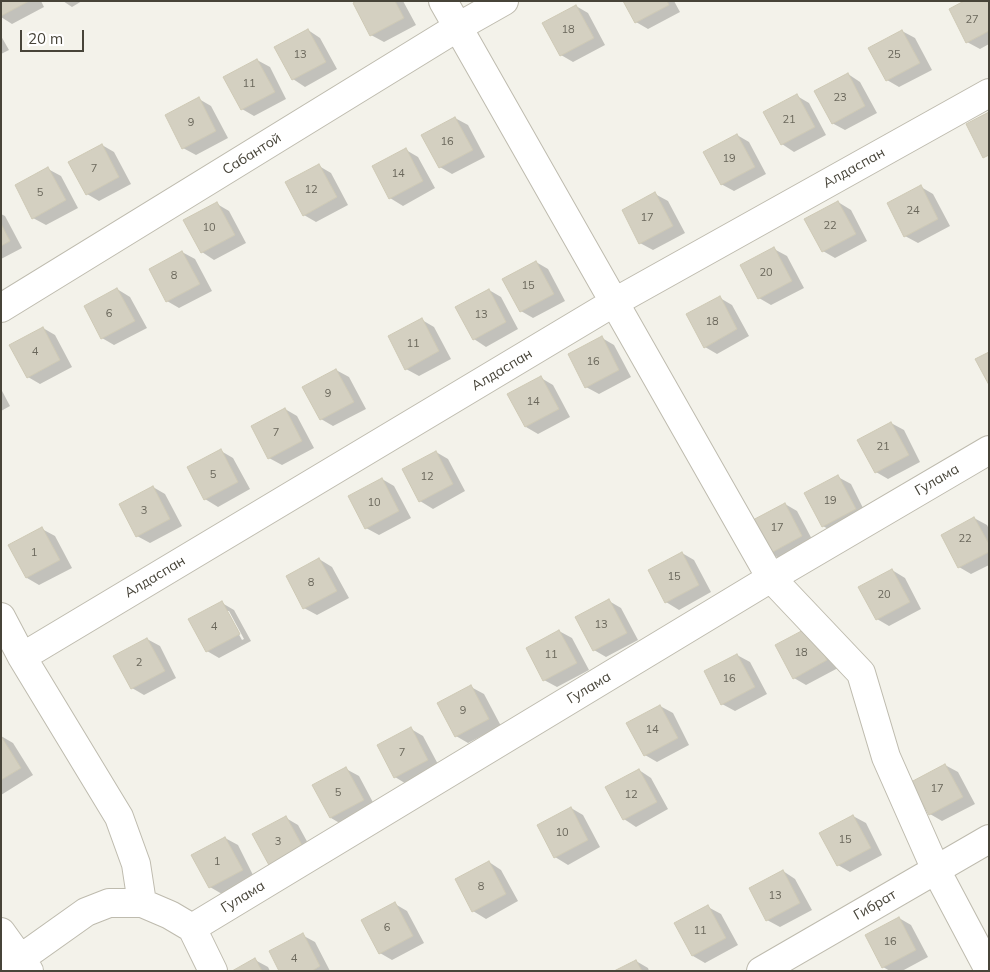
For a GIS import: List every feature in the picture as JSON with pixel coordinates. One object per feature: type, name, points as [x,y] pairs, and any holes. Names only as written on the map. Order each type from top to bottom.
[{"type":"street","points":[[443,1],[771,578],[861,673],[886,758],[936,870],[989,970]]},
{"type":"street","name":"Сабантой","points":[[1,308],[458,27],[504,1]]},
{"type":"street","name":"Алдаспан","points":[[22,657],[613,303],[989,93]]},
{"type":"street","name":"Гулама","points":[[192,928],[771,578],[989,450]]},
{"type":"street","points":[[1,617],[22,657],[119,817],[136,864],[142,903]]},
{"type":"street","name":"Гибрат","points":[[761,971],[989,839]]},
{"type":"street","points":[[1,932],[18,966],[86,912],[109,903],[142,903],[170,915],[192,928],[213,971]]},
{"type":"building","points":[[1,1],[29,1],[1,16]]},
{"type":"building","points":[[356,1],[395,1],[404,18],[370,36],[353,3]]},
{"type":"building","points":[[623,1],[667,1],[669,5],[635,23]]},
{"type":"building","points":[[964,1],[989,2],[989,31],[966,43],[949,9]]},
{"type":"building","points":[[576,5],[594,38],[560,56],[542,23]]},
{"type":"building","points":[[308,29],[326,62],[292,80],[274,47]]},
{"type":"building","points":[[902,30],[920,63],[886,81],[868,48]]},
{"type":"building","points":[[257,59],[275,92],[241,110],[223,77]]},
{"type":"building","points":[[848,73],[865,106],[832,124],[814,91]]},
{"type":"building","points":[[797,94],[815,127],[781,145],[763,112]]},
{"type":"building","points":[[199,97],[216,131],[182,149],[165,115]]},
{"type":"building","points":[[989,112],[989,155],[983,158],[966,124]]},
{"type":"building","points":[[455,117],[473,150],[439,168],[421,135]]},
{"type":"building","points":[[737,134],[755,167],[721,185],[703,152]]},
{"type":"building","points":[[102,144],[119,177],[86,195],[68,162]]},
{"type":"building","points":[[406,148],[423,181],[389,199],[372,166]]},
{"type":"building","points":[[319,164],[337,197],[303,216],[285,182]]},
{"type":"building","points":[[48,167],[66,200],[32,219],[15,185]]},
{"type":"building","points":[[921,185],[938,219],[904,237],[887,203]]},
{"type":"building","points":[[655,192],[673,226],[639,244],[622,210]]},
{"type":"building","points":[[838,201],[856,234],[822,252],[804,219]]},
{"type":"building","points":[[217,202],[235,235],[201,253],[183,220]]},
{"type":"building","points":[[1,224],[10,241],[1,246]]},
{"type":"building","points":[[774,247],[792,281],[758,299],[740,265]]},
{"type":"building","points":[[182,251],[200,284],[166,302],[149,269]]},
{"type":"building","points":[[536,261],[554,294],[520,312],[502,279]]},
{"type":"building","points":[[117,288],[135,321],[101,339],[84,306]]},
{"type":"building","points":[[489,289],[506,322],[473,340],[455,307]]},
{"type":"building","points":[[720,296],[737,329],[704,348],[686,314]]},
{"type":"building","points":[[422,318],[439,351],[405,370],[388,336]]},
{"type":"building","points":[[43,327],[60,360],[27,378],[9,345]]},
{"type":"building","points":[[602,336],[619,370],[585,388],[568,354]]},
{"type":"building","points":[[989,352],[989,385],[975,359]]},
{"type":"building","points":[[336,369],[354,402],[320,420],[302,387]]},
{"type":"building","points":[[541,376],[559,409],[525,427],[507,394]]},
{"type":"building","points":[[285,408],[302,441],[268,459],[251,426]]},
{"type":"building","points":[[891,422],[909,455],[875,473],[857,440]]},
{"type":"building","points":[[221,449],[238,482],[204,500],[187,467]]},
{"type":"building","points":[[436,451],[453,484],[419,502],[402,469]]},
{"type":"building","points":[[838,475],[856,509],[822,527],[804,493]]},
{"type":"building","points":[[382,478],[399,511],[365,529],[348,496]]},
{"type":"building","points":[[153,486],[170,519],[136,537],[119,504]]},
{"type":"building","points":[[785,503],[802,536],[769,554],[751,521]]},
{"type":"building","points":[[974,517],[989,544],[989,552],[958,568],[941,535]]},
{"type":"building","points":[[42,527],[60,560],[26,578],[8,545]]},
{"type":"building","points":[[682,552],[699,585],[665,603],[648,570]]},
{"type":"building","points":[[319,558],[337,591],[303,609],[286,576]]},
{"type":"building","points":[[892,569],[910,602],[876,620],[858,587]]},
{"type":"building","points":[[609,599],[627,633],[593,651],[575,617]]},
{"type":"building","points":[[222,601],[240,634],[206,652],[188,619]]},
{"type":"building","points":[[809,627],[827,660],[793,679],[775,645]]},
{"type":"building","points":[[559,630],[577,663],[543,681],[526,648]]},
{"type":"building","points":[[147,638],[165,671],[131,689],[113,656]]},
{"type":"building","points":[[737,654],[755,687],[721,705],[704,671]]},
{"type":"building","points":[[471,685],[489,719],[455,737],[437,703]]},
{"type":"building","points":[[660,705],[678,738],[644,756],[626,723]]},
{"type":"building","points":[[411,727],[428,760],[394,778],[377,745]]},
{"type":"building","points":[[1,736],[21,768],[1,780]]},
{"type":"building","points":[[945,764],[963,797],[929,815],[911,782]]},
{"type":"building","points":[[346,767],[364,800],[330,818],[312,785]]},
{"type":"building","points":[[639,769],[657,802],[623,820],[605,787]]},
{"type":"building","points":[[571,807],[588,840],[554,858],[537,825]]},
{"type":"building","points":[[853,815],[871,848],[837,866],[819,833]]},
{"type":"building","points":[[286,816],[304,849],[270,867],[252,834]]},
{"type":"building","points":[[225,837],[243,870],[209,888],[191,855]]},
{"type":"building","points":[[489,861],[506,894],[472,912],[455,879]]},
{"type":"building","points":[[783,870],[800,903],[766,921],[749,888]]},
{"type":"building","points":[[395,902],[413,936],[379,954],[361,920]]},
{"type":"building","points":[[708,905],[726,938],[692,956],[674,923]]},
{"type":"building","points":[[899,917],[916,950],[882,968],[865,935]]},
{"type":"building","points":[[303,933],[320,966],[312,971],[279,971],[269,951]]},
{"type":"building","points":[[255,958],[262,971],[232,971]]},
{"type":"building","points":[[636,960],[642,971],[614,971]]}]
